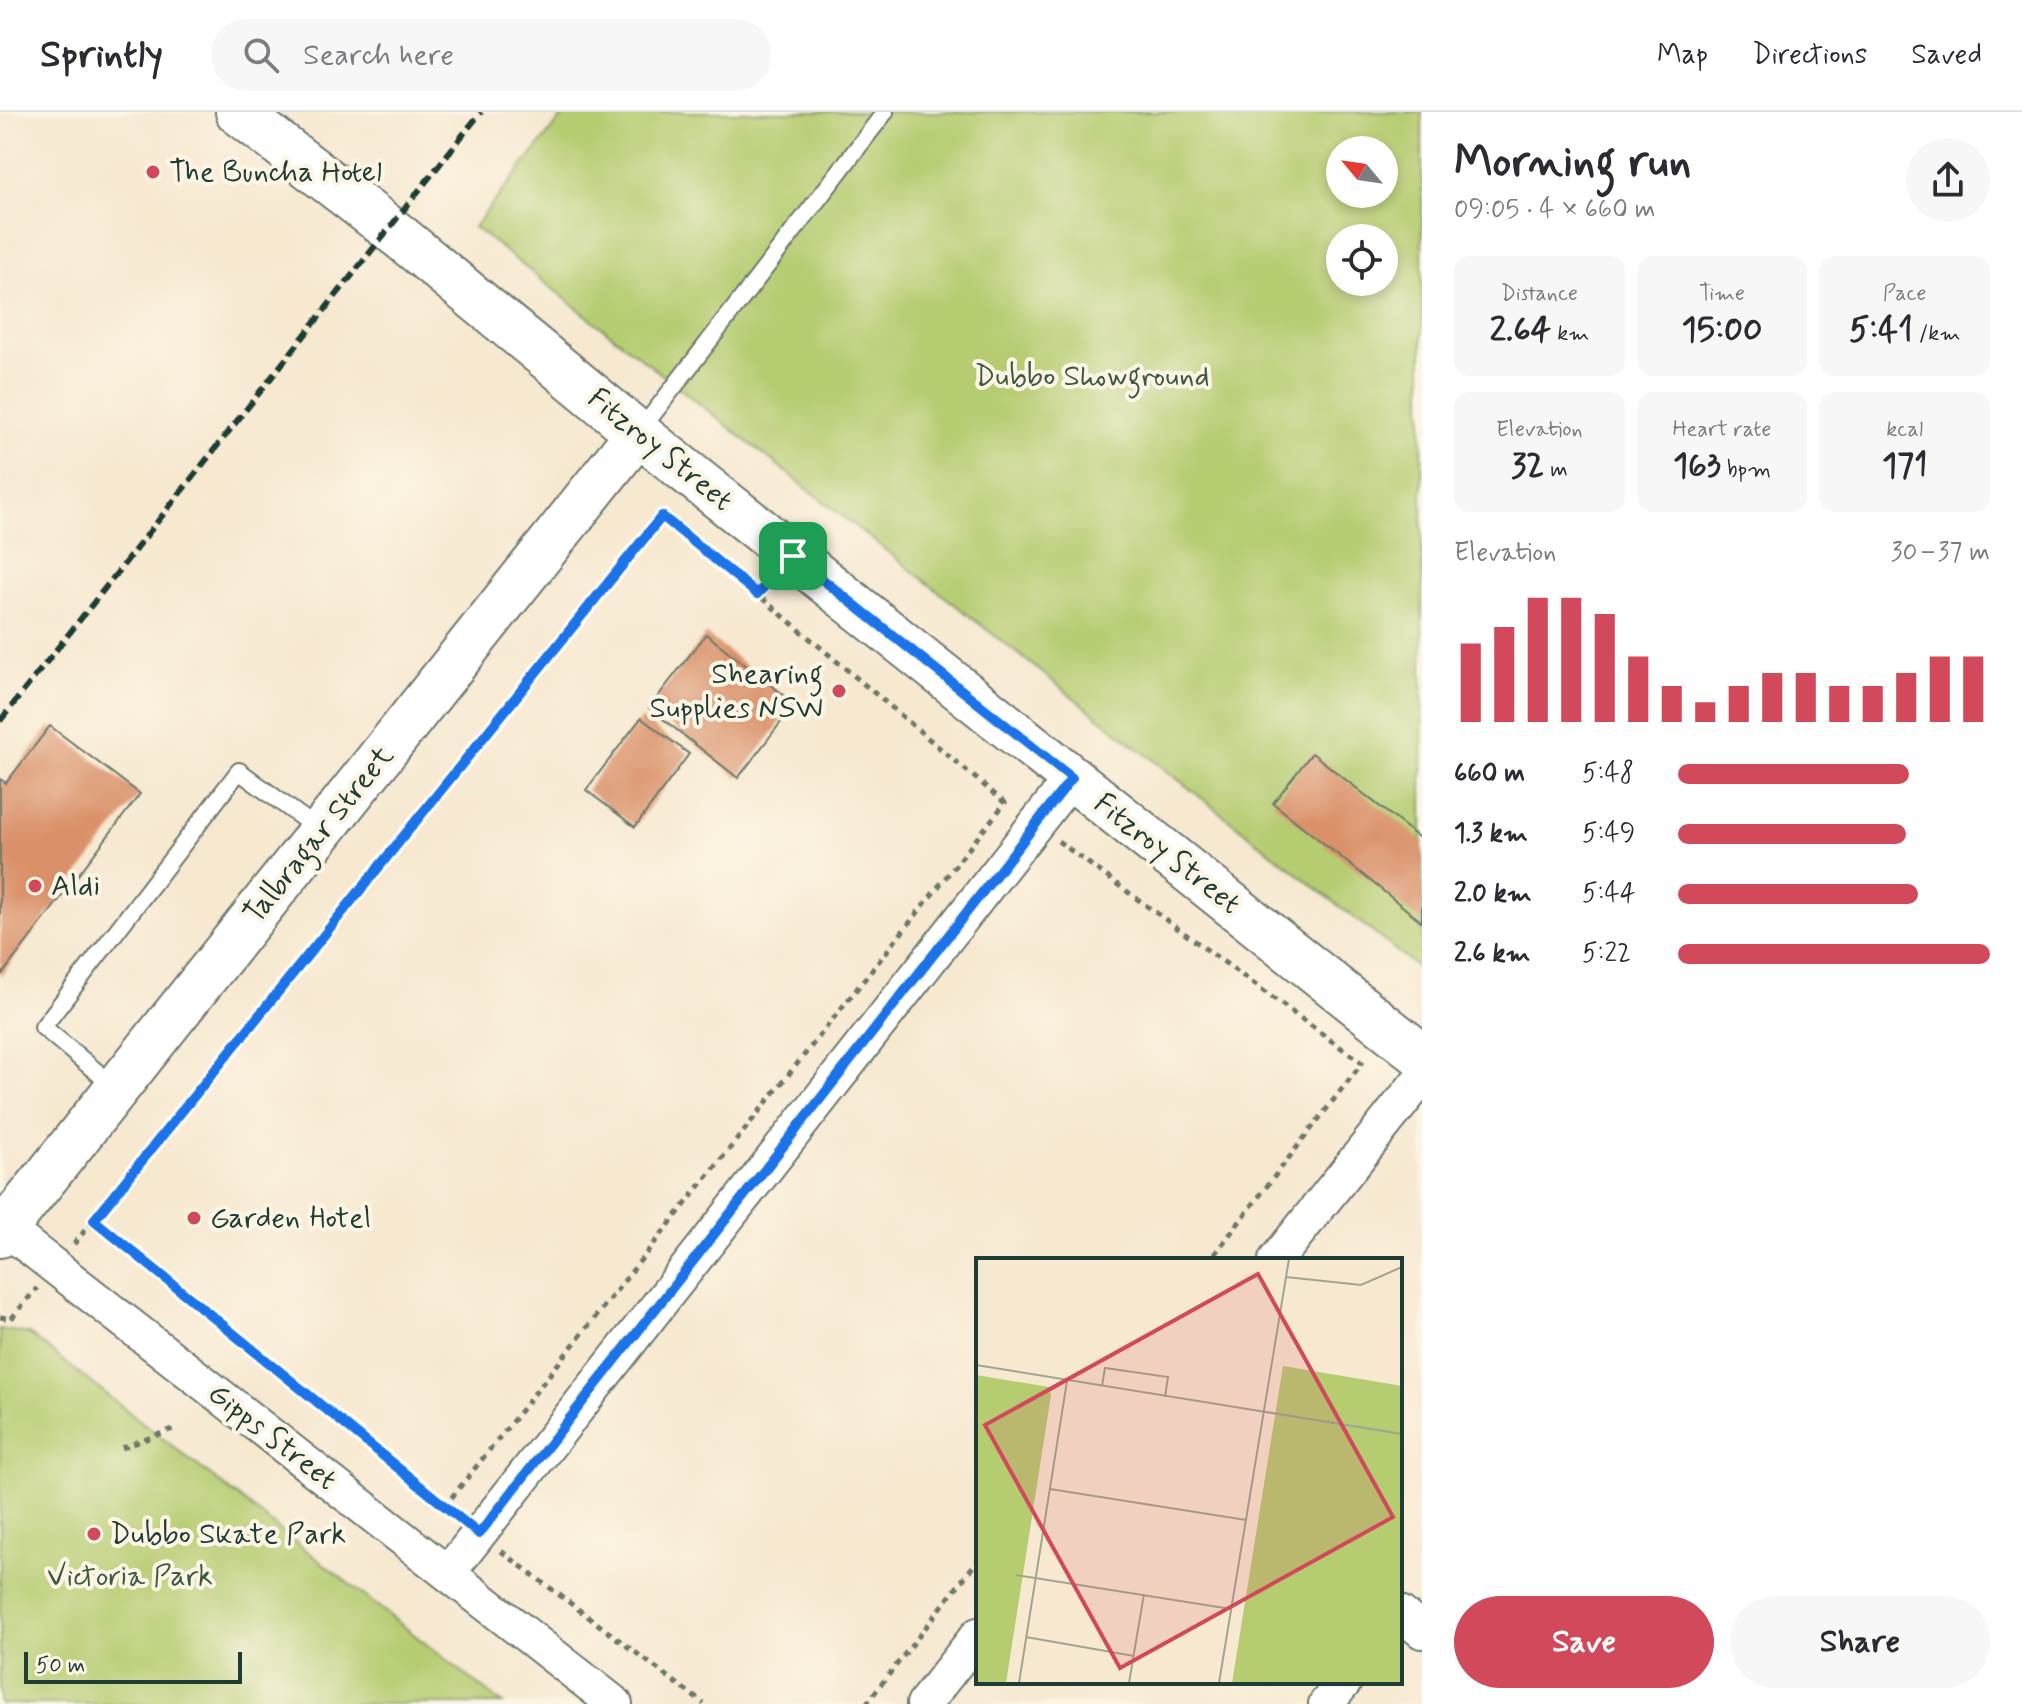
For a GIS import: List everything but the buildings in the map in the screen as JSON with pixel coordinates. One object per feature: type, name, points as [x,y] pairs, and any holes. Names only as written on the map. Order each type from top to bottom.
[{"type":"street","name":"Fitzroy Street","points":[[238,112],[399,236],[638,433],[1422,1056]]},
{"type":"street","name":"Talbragar Street","points":[[3,1232],[638,433]]},
{"type":"street","points":[[448,1573],[1072,778]]},
{"type":"street","points":[[1278,1258],[1422,1077]]},
{"type":"street","name":"Gipps Street","points":[[3,1232],[615,1704]]},
{"type":"street","points":[[1402,1615],[1422,1631]]},
{"type":"street","points":[[924,1704],[976,1638]]},
{"type":"street","points":[[1326,1704],[1342,1684]]},
{"type":"lane","points":[[638,433],[885,112]]},
{"type":"lane","points":[[117,1089],[43,1027],[239,771],[321,832]]},
{"type":"path","points":[[704,1704],[444,1507],[94,1220],[662,516],[1005,803],[1362,1063],[1212,1258]]},
{"type":"path","points":[[757,594],[793,556]]},
{"type":"path","points":[[444,1507],[1005,803]]},
{"type":"path","points":[[0,1317],[11,1319]]},
{"type":"path","points":[[122,1448],[173,1429]]},
{"type":"path","points":[[866,1704],[976,1563]]},
{"type":"green space","name":"Dubbo Showground","points":[[566,112],[1422,112],[1422,971],[474,227]]},
{"type":"green space","name":"Victoria Park","points":[[0,1329],[29,1334],[503,1704],[0,1704]]},
{"type":"railway","points":[[0,721],[481,112]]},
{"type":"place","name":"The Buncha Hotel","points":[[153,172]]},
{"type":"place","name":"Shearing Supplies NSW","points":[[839,691]]},
{"type":"place","name":"Aldi","points":[[35,886]]},
{"type":"place","name":"Garden Hotel","points":[[194,1218]]},
{"type":"place","name":"Dubbo Skate Park","points":[[94,1534]]},
{"type":"route","points":[[662,516],[757,594],[793,556],[1072,778],[479,1534],[94,1220],[662,516]]}]
